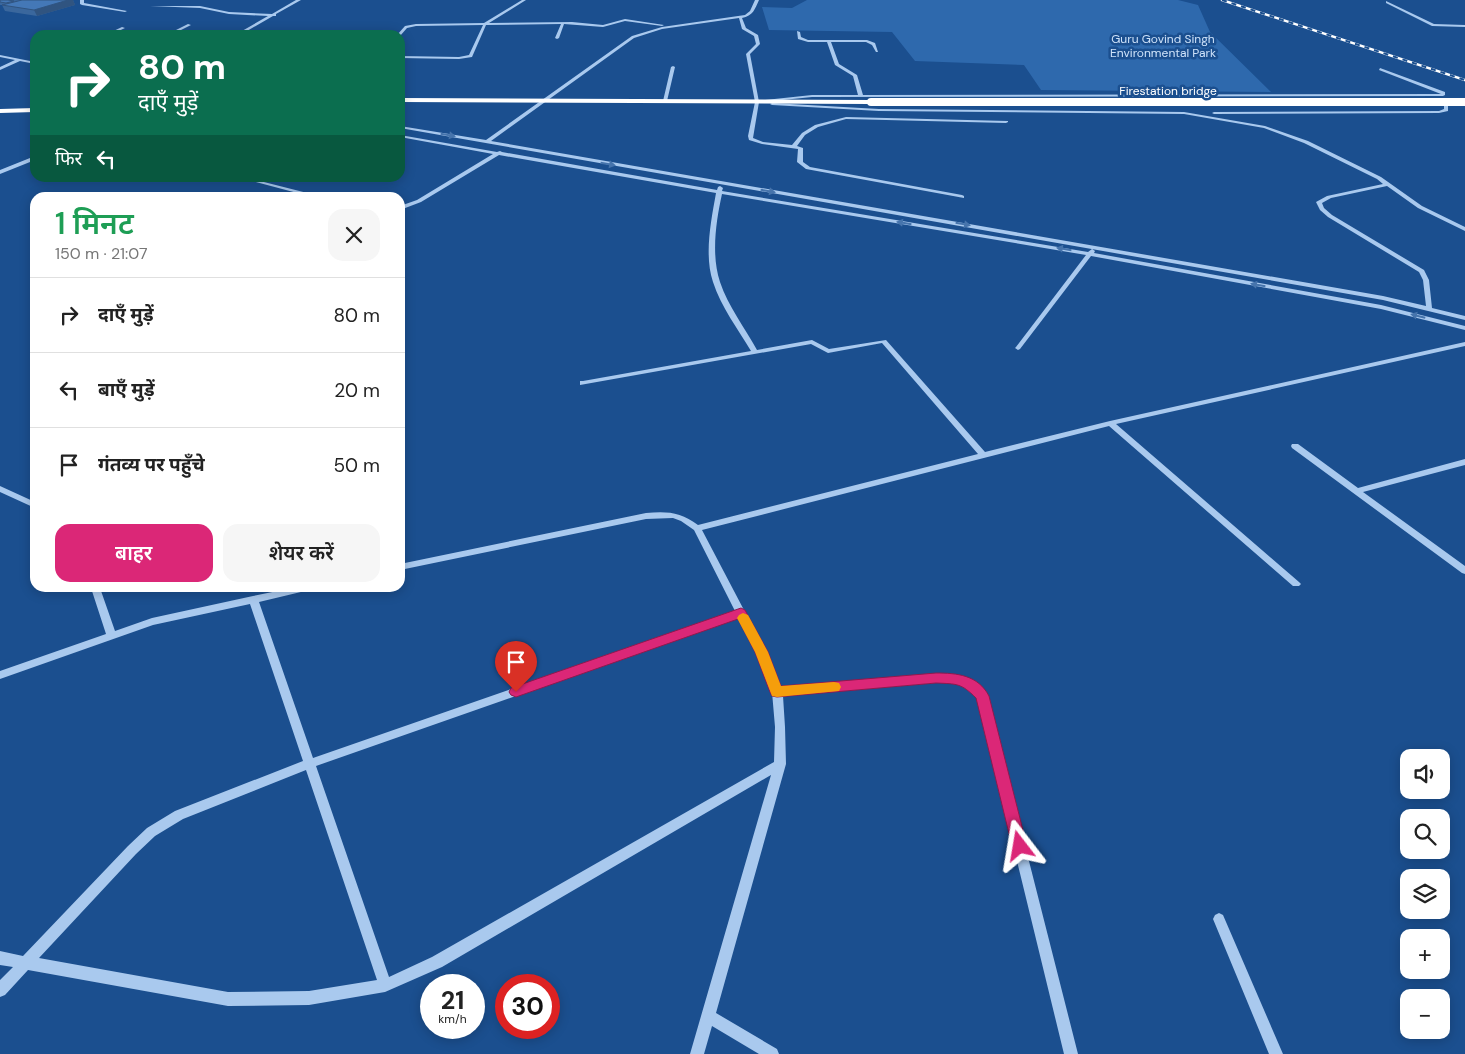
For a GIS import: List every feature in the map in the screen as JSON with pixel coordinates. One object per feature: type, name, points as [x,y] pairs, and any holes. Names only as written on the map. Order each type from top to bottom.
[{"type":"highway","name":"Firestation bridge","points":[[405,100],[1465,102]]},
{"type":"highway","points":[[2,112],[30,110]]},
{"type":"street","points":[[82,0],[82,4],[125,11]]},
{"type":"street","points":[[246,30],[299,0]]},
{"type":"street","points":[[405,57],[459,58],[471,56],[485,24],[524,0]]},
{"type":"street","points":[[487,142],[633,37],[649,30],[669,26],[740,17],[752,12],[757,0]]},
{"type":"street","points":[[1386,2],[1433,25],[1465,26]]},
{"type":"street","points":[[152,6],[200,7],[221,13],[275,15]]},
{"type":"street","points":[[740,17],[745,31],[756,35],[757,46],[748,54],[757,102],[751,139],[762,143],[801,148],[800,162],[808,168],[962,197]]},
{"type":"street","points":[[403,30],[410,25],[563,23],[603,26],[625,20],[669,26]]},
{"type":"street","points":[[557,38],[563,23]]},
{"type":"street","points":[[178,30],[189,25]]},
{"type":"street","points":[[118,30],[123,28]]},
{"type":"street","points":[[798,32],[799,38],[803,40],[871,42],[877,51]]},
{"type":"street","points":[[829,41],[837,65],[855,75],[861,96]]},
{"type":"street","points":[[0,56],[30,62]]},
{"type":"street","points":[[0,69],[19,60]]},
{"type":"street","points":[[665,101],[673,67]]},
{"type":"street","points":[[757,102],[803,96],[1443,95],[1443,93],[1380,69]]},
{"type":"street","points":[[757,102],[812,108],[879,110],[1184,113],[1439,112],[1446,110],[1446,105],[1423,96]]},
{"type":"street","points":[[1184,113],[1217,118],[1286,134],[1389,184],[1420,208],[1465,229]]},
{"type":"street","points":[[794,146],[799,136],[807,131],[834,120],[846,118],[1006,122]]},
{"type":"street","points":[[405,128],[1383,298],[1465,318]]},
{"type":"street","points":[[405,137],[1091,254],[1381,307],[1465,328]]},
{"type":"street","points":[[405,206],[419,201],[508,147]]},
{"type":"street","points":[[0,172],[30,160]]},
{"type":"street","points":[[260,182],[301,192]]},
{"type":"street","points":[[720,183],[712,252],[713,269],[717,283],[755,352]]},
{"type":"street","points":[[1389,184],[1329,197],[1319,202],[1322,209],[1330,216],[1422,271],[1426,280],[1429,308]]},
{"type":"street","points":[[1018,348],[1091,254],[1094,247]]},
{"type":"street","points":[[582,383],[812,342],[828,351],[884,341],[984,456]]},
{"type":"street","points":[[697,528],[1110,424],[1465,344]]},
{"type":"street","points":[[1110,424],[1296,584]]},
{"type":"street","points":[[1295,446],[1465,571]]},
{"type":"street","points":[[1356,491],[1465,462]]},
{"type":"street","points":[[0,489],[30,503]]},
{"type":"street","points":[[405,566],[667,513],[684,517],[697,528],[762,652],[777,692],[780,727],[780,764],[697,1054]]},
{"type":"street","points":[[96,592],[111,635]]},
{"type":"street","points":[[0,675],[152,622],[284,592]]},
{"type":"street","points":[[253,598],[384,985]]},
{"type":"street","points":[[0,990],[132,850],[151,832],[179,815],[309,764],[741,613]]},
{"type":"street","points":[[777,692],[936,678],[956,678],[969,682],[982,696],[1071,1054]]},
{"type":"street","points":[[0,958],[228,999],[309,998],[384,985],[437,962],[780,764]]},
{"type":"street","points":[[1219,919],[1276,1054]]},
{"type":"street","points":[[708,1016],[772,1054]]},
{"type":"green space","name":"Guru Govind Singh Environmental Park","points":[[807,0],[1178,0],[1198,5],[1210,32],[1271,92],[1041,90],[1024,65],[915,61],[892,32],[769,30],[762,7],[792,8]]},
{"type":"building","points":[[0,0],[14,1],[6,3],[0,2]]},
{"type":"building","points":[[22,0],[68,0],[34,10],[2,5]]},
{"type":"railway","points":[[1222,0],[1465,80]]},
{"type":"slow traffic","points":[[743,618],[762,652],[777,692],[834,687]]},
{"type":"route","points":[[516,692],[741,613],[762,652],[777,692],[936,678],[956,678],[969,682],[982,696],[1020,846]]}]
